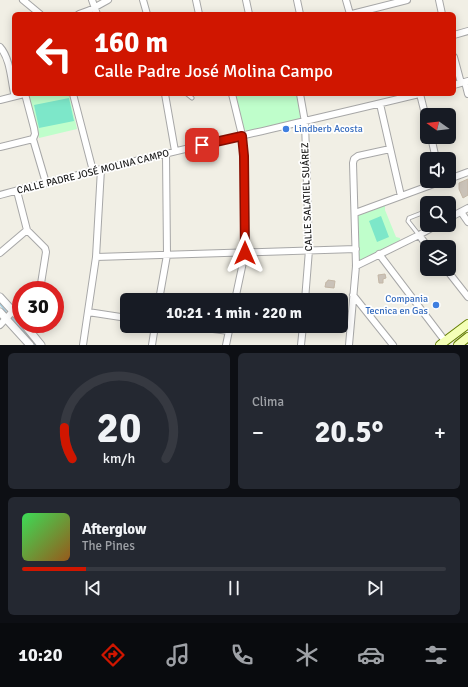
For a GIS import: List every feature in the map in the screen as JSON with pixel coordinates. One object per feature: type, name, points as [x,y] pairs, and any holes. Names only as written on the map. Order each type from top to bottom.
[{"type":"main road","points":[[443,343],[468,324]]},
{"type":"main road","points":[[460,344],[468,337]]},
{"type":"street","points":[[23,0],[38,12]]},
{"type":"street","points":[[92,0],[96,12]]},
{"type":"street","points":[[84,12],[108,0]]},
{"type":"street","points":[[143,0],[146,12]]},
{"type":"street","points":[[196,0],[199,12]]},
{"type":"street","points":[[246,0],[249,12]]},
{"type":"street","points":[[296,0],[299,12]]},
{"type":"street","points":[[346,0],[350,12]]},
{"type":"street","points":[[358,12],[407,0]]},
{"type":"street","points":[[439,0],[442,12]]},
{"type":"street","points":[[456,34],[468,31]]},
{"type":"street","points":[[0,47],[7,57],[12,84]]},
{"type":"street","points":[[456,62],[465,82],[468,94]]},
{"type":"street","points":[[0,100],[12,96]]},
{"type":"street","points":[[26,96],[34,128],[35,134],[33,139],[46,183]]},
{"type":"street","points":[[74,96],[93,171]]},
{"type":"street","points":[[165,96],[175,151]]},
{"type":"street","points":[[232,96],[242,136],[244,156],[245,253],[236,293]]},
{"type":"street","name":"CALLE SALATIEL SUÁREZ","points":[[300,96],[304,122],[309,250],[306,293]]},
{"type":"street","name":"CALLE PADRE JOSÉ MOLINA CAMPO","points":[[0,195],[175,151],[412,96]]},
{"type":"street","points":[[420,96],[424,108]]},
{"type":"street","points":[[380,104],[401,196]]},
{"type":"street","points":[[0,147],[33,139]]},
{"type":"street","points":[[349,345],[356,266],[353,163],[354,159],[358,156],[390,149]]},
{"type":"street","points":[[160,293],[167,255],[166,154]]},
{"type":"street","points":[[83,345],[96,257],[101,169]]},
{"type":"street","points":[[456,176],[468,172]]},
{"type":"street","points":[[355,213],[423,188]]},
{"type":"street","points":[[17,191],[27,230],[45,248],[46,252],[41,281]]},
{"type":"street","points":[[456,214],[468,208]]},
{"type":"street","points":[[461,212],[468,222]]},
{"type":"street","points":[[0,253],[27,230]]},
{"type":"street","points":[[356,266],[424,232]]},
{"type":"street","points":[[419,235],[423,240]]},
{"type":"street","points":[[96,257],[356,249]]},
{"type":"street","points":[[379,254],[443,343]]},
{"type":"street","points":[[452,276],[468,297]]},
{"type":"street","points":[[354,295],[393,345]]},
{"type":"street","points":[[0,297],[12,310]]},
{"type":"street","points":[[0,312],[30,345]]},
{"type":"street","points":[[0,325],[12,312]]},
{"type":"street","points":[[88,312],[120,317]]},
{"type":"street","points":[[32,333],[42,345]]},
{"type":"street","points":[[152,345],[154,333]]},
{"type":"street","points":[[226,345],[228,333]]},
{"type":"street","points":[[301,345],[302,333]]},
{"type":"street","points":[[454,334],[460,344]]},
{"type":"lane","points":[[419,235],[408,219],[420,214]]},
{"type":"green space","points":[[29,96],[69,96],[77,129],[39,138]]},
{"type":"green space","points":[[236,96],[298,96],[303,118],[247,131],[243,128]]},
{"type":"green space","points":[[69,98],[74,121],[39,128],[34,105]]},
{"type":"green space","points":[[385,205],[385,210],[396,237],[400,238],[400,240],[361,261],[358,260],[357,218],[360,214]]},
{"type":"green space","points":[[381,216],[389,237],[377,242],[369,221]]},
{"type":"building","points":[[468,179],[468,195],[463,198],[459,189],[459,183]]},
{"type":"building","points":[[385,274],[386,278],[383,279],[383,283],[379,283],[378,275]]},
{"type":"building","points":[[328,280],[335,281],[334,288],[325,287]]},
{"type":"waterway","points":[[0,304],[6,312]]},
{"type":"waterway","points":[[25,333],[35,345]]},
{"type":"place","name":"Lindberb Acosta","points":[[286,129]]},
{"type":"place","name":"Compania Tecnica en Gas","points":[[436,305]]},
{"type":"route","points":[[202,145],[242,136],[244,156],[245,253]]}]
